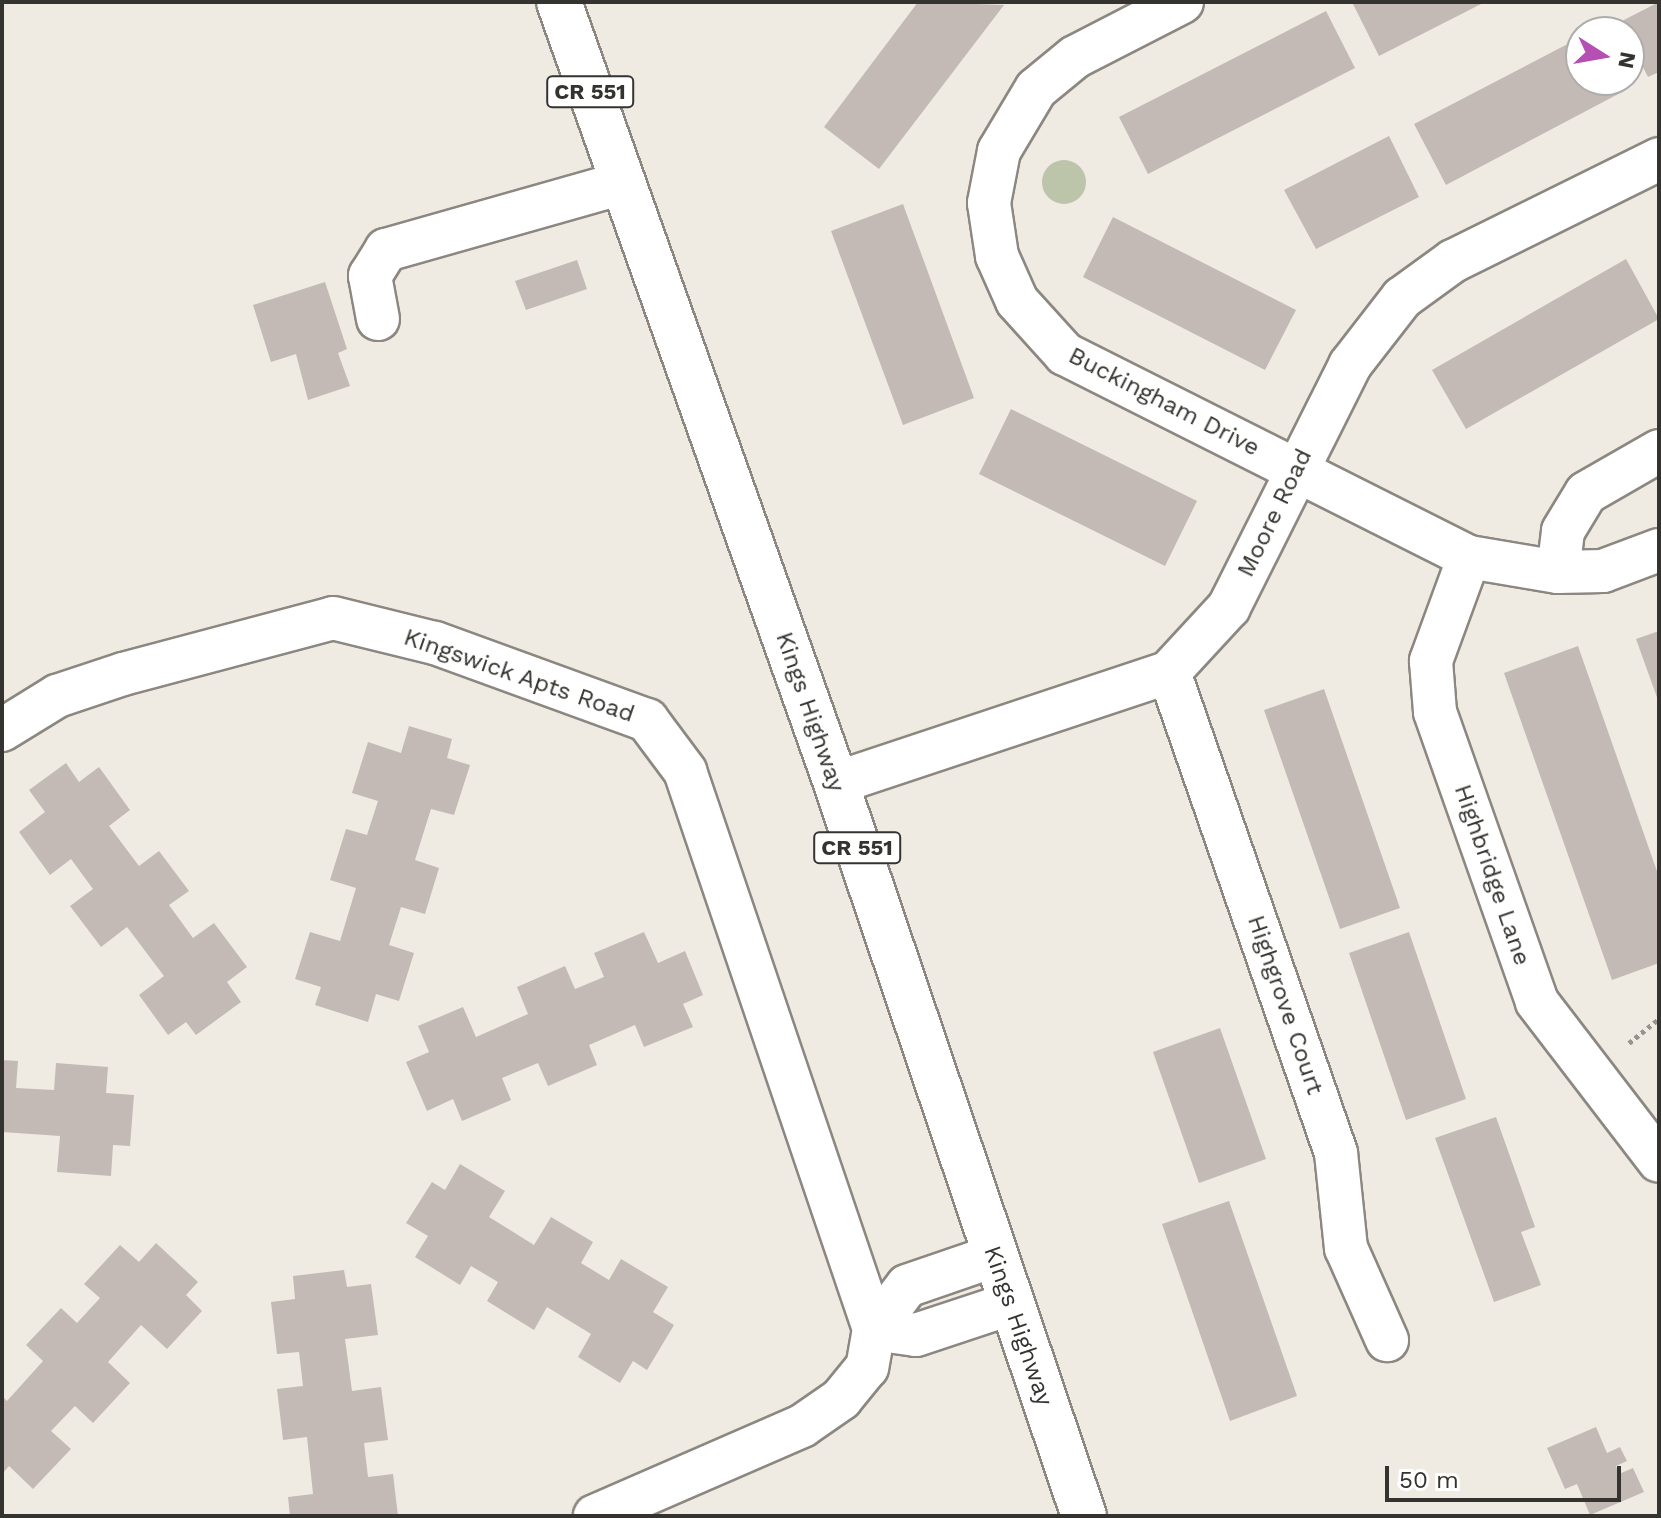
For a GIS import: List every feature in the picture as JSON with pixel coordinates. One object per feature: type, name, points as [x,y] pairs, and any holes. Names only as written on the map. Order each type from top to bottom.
[{"type":"main road","name":"Kings Highway","points":[[559,2],[836,783],[1084,1516]]},
{"type":"street","name":"Buckingham Drive","points":[[1182,2],[1075,57],[1036,89],[999,151],[989,203],[997,256],[1017,301],[1065,354],[1469,557],[1558,572],[1603,571],[1659,550]]},
{"type":"street","name":"Moore Road","points":[[836,783],[1169,672],[1229,607],[1350,365],[1402,298],[1453,261],[1659,159]]},
{"type":"street","points":[[378,319],[370,276],[386,250],[622,183]]},
{"type":"street","points":[[1558,572],[1563,531],[1586,493],[1659,451]]},
{"type":"street","name":"Highbridge Lane","points":[[1469,557],[1431,661],[1435,712],[1537,1002],[1659,1161]]},
{"type":"street","name":"Kingswick Apts Road","points":[[2,730],[57,696],[333,618],[435,643],[647,720],[685,771],[874,1329]]},
{"type":"street","name":"Highgrove Court","points":[[1169,672],[1336,1153],[1346,1248],[1387,1340]]},
{"type":"street","points":[[595,1516],[802,1426],[841,1399],[867,1367],[874,1329],[907,1286],[994,1256]]},
{"type":"street","points":[[874,1329],[916,1335],[1010,1304]]},
{"type":"path","points":[[1629,1043],[1659,1019]]},
{"type":"green space","points":[[1064,160],[1080,166],[1086,182],[1080,198],[1064,204],[1048,198],[1042,182],[1048,166]]},
{"type":"building","points":[[918,2],[1004,5],[879,169],[824,127]]},
{"type":"building","points":[[1352,2],[1485,2],[1379,56]]},
{"type":"building","points":[[1659,2],[1659,72],[1648,77],[1645,71],[1645,16],[1632,16]]},
{"type":"building","points":[[1326,11],[1355,68],[1148,174],[1119,117]]},
{"type":"building","points":[[1565,45],[1565,96],[1615,96],[1446,185],[1414,124]]},
{"type":"building","points":[[1389,136],[1419,197],[1316,249],[1284,190]]},
{"type":"building","points":[[903,204],[974,398],[903,425],[831,231]]},
{"type":"building","points":[[1113,217],[1296,310],[1265,370],[1083,277]]},
{"type":"building","points":[[1626,259],[1659,319],[1466,429],[1432,370]]},
{"type":"building","points":[[577,260],[587,289],[526,310],[515,281]]},
{"type":"building","points":[[325,282],[347,349],[338,353],[350,386],[308,400],[296,354],[271,362],[253,305]]},
{"type":"building","points":[[1011,409],[1197,501],[1165,566],[979,474]]},
{"type":"building","points":[[1659,631],[1659,703],[1636,639]]},
{"type":"building","points":[[1578,646],[1659,877],[1659,963],[1612,980],[1504,673]]},
{"type":"building","points":[[1324,689],[1400,908],[1340,929],[1264,710]]},
{"type":"building","points":[[409,726],[452,739],[447,758],[470,765],[454,815],[431,809],[415,860],[439,868],[425,914],[401,907],[389,945],[414,953],[399,1001],[376,994],[368,1022],[315,1005],[321,987],[295,979],[310,932],[340,941],[356,888],[330,880],[346,829],[367,835],[378,801],[352,793],[368,742],[401,753]]},
{"type":"building","points":[[66,763],[79,782],[99,767],[130,810],[109,826],[139,866],[159,851],[189,891],[169,905],[193,938],[214,923],[247,967],[227,982],[241,1002],[196,1035],[186,1022],[168,1035],[139,995],[164,976],[127,927],[101,947],[70,906],[93,889],[71,859],[50,875],[19,832],[45,812],[29,790]]},
{"type":"building","points":[[644,932],[658,963],[685,951],[703,995],[683,1004],[693,1027],[644,1047],[635,1025],[589,1045],[597,1065],[548,1086],[538,1063],[502,1078],[511,1100],[462,1121],[453,1099],[427,1111],[406,1062],[429,1052],[418,1026],[463,1007],[476,1037],[528,1014],[517,987],[565,966],[575,989],[604,977],[594,953]]},
{"type":"building","points":[[1409,932],[1466,1099],[1406,1120],[1349,953]]},
{"type":"building","points":[[1220,1028],[1266,1159],[1199,1183],[1153,1052]]},
{"type":"building","points":[[2,1060],[18,1061],[16,1088],[54,1090],[56,1063],[108,1067],[106,1093],[134,1095],[130,1146],[113,1145],[111,1176],[57,1172],[60,1136],[2,1132]]},
{"type":"building","points":[[1496,1117],[1535,1227],[1521,1232],[1541,1285],[1494,1302],[1435,1138]]},
{"type":"building","points":[[460,1164],[505,1191],[489,1217],[534,1245],[551,1217],[593,1242],[581,1263],[609,1280],[621,1259],[668,1287],[653,1312],[674,1325],[647,1370],[633,1361],[620,1383],[578,1357],[591,1334],[547,1307],[534,1330],[487,1301],[498,1282],[471,1266],[460,1285],[415,1257],[428,1236],[406,1223],[432,1182],[445,1190]]},
{"type":"building","points":[[1229,1201],[1297,1396],[1230,1421],[1162,1224]]},
{"type":"building","points":[[156,1243],[198,1282],[186,1295],[202,1311],[167,1349],[141,1325],[108,1362],[130,1383],[93,1423],[75,1406],[51,1431],[71,1449],[33,1489],[9,1466],[2,1474],[2,1396],[7,1401],[43,1361],[26,1345],[61,1308],[77,1323],[100,1298],[84,1284],[120,1245],[139,1262]]},
{"type":"building","points":[[344,1270],[347,1287],[371,1284],[378,1335],[345,1339],[352,1391],[381,1387],[388,1440],[364,1443],[368,1477],[393,1474],[398,1516],[290,1516],[288,1497],[313,1494],[307,1437],[283,1440],[277,1389],[303,1386],[299,1352],[277,1354],[271,1302],[295,1299],[293,1276]]},
{"type":"building","points":[[1596,1427],[1607,1453],[1620,1447],[1627,1461],[1616,1466],[1619,1474],[1633,1468],[1644,1492],[1590,1515],[1577,1484],[1565,1489],[1547,1448]]}]
